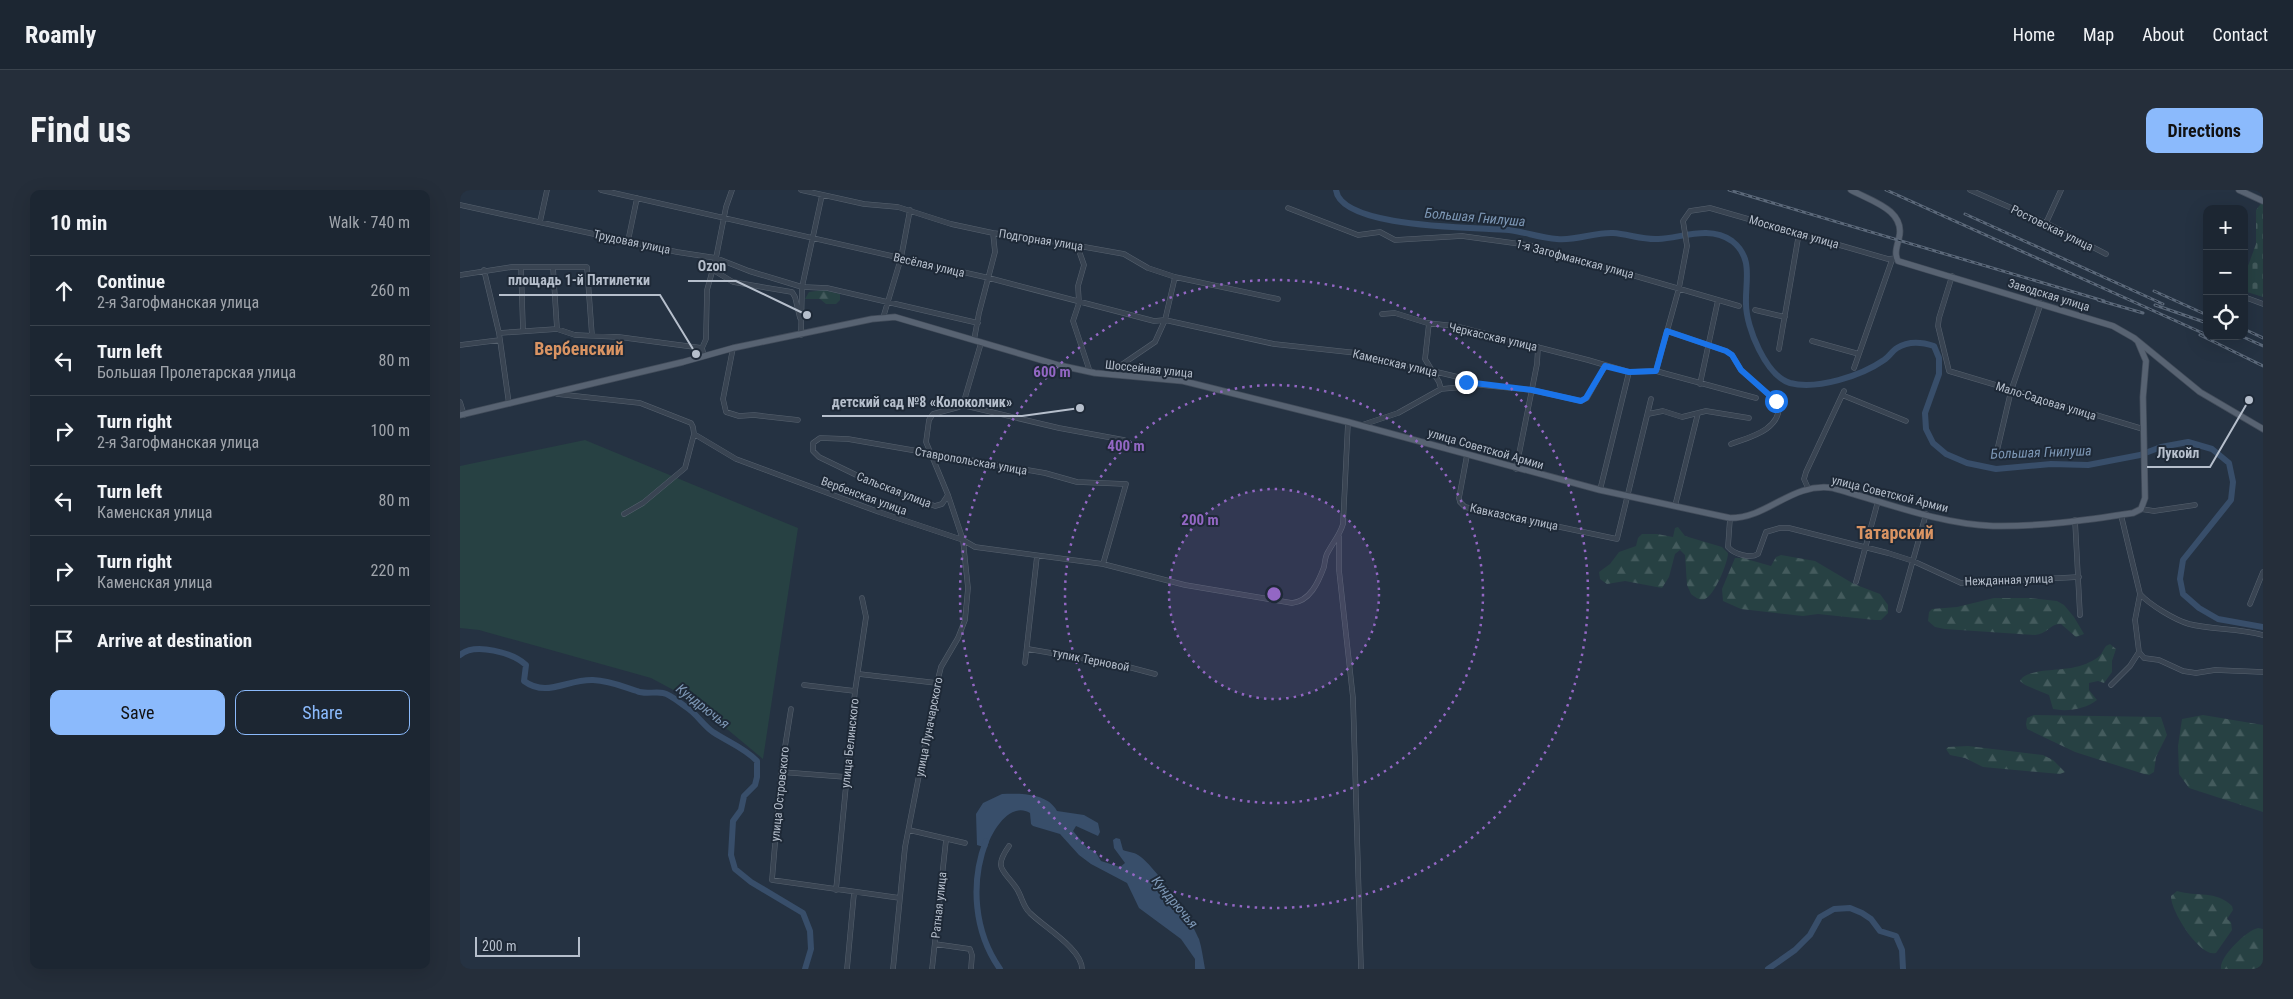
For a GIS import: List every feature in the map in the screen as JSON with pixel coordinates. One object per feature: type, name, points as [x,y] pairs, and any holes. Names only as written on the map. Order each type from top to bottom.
[{"type":"main road","points":[[1851,190],[1888,210],[1898,218],[1901,228],[1894,259]]},
{"type":"main road","points":[[2239,190],[2263,201]]},
{"type":"main road","name":"Заводская улица","points":[[1894,259],[1901,263],[1952,276],[2113,326],[2138,342],[2205,396],[2263,429]]},
{"type":"main road","name":"Шоссейная улица","points":[[553,393],[732,348],[882,318],[894,318],[1090,372],[1183,381],[1384,431]]},
{"type":"main road","points":[[2138,342],[2146,361],[2143,390],[2145,498],[2141,509]]},
{"type":"main road","points":[[2146,361],[2157,358]]},
{"type":"main road","name":"Вербенская улица","points":[[462,415],[553,393]]},
{"type":"main road","name":"улица Советской Армии","points":[[1384,431],[1516,469],[1600,490],[1730,518],[1748,516],[1808,488],[1833,488],[1926,514],[1993,526],[2121,515],[2133,513],[2141,509]]},
{"type":"street","points":[[540,222],[547,190]]},
{"type":"street","name":"Весёлая улица","points":[[602,190],[989,278],[1154,321],[1165,320],[1256,341]]},
{"type":"street","points":[[704,356],[702,348],[706,339],[707,290],[716,258],[723,218],[732,190]]},
{"type":"street","name":"Подгорная улица","points":[[801,190],[864,204],[888,205],[910,210],[951,224],[993,233],[1124,254],[1148,268],[1175,277],[1278,299]]},
{"type":"street","name":"Ростовская улица","points":[[1970,190],[2046,223],[2106,254]]},
{"type":"street","points":[[1986,197],[1990,190]]},
{"type":"street","points":[[2046,223],[2061,190]]},
{"type":"street","points":[[801,335],[802,287],[822,195]]},
{"type":"street","points":[[628,241],[637,198]]},
{"type":"street","name":"Трудовая улица","points":[[460,205],[716,258],[748,272],[802,287],[827,288],[978,323]]},
{"type":"street","name":"1-я Загофманская улица","points":[[1288,208],[1358,235],[1380,232],[1395,240],[1462,236],[1528,245],[1739,306]]},
{"type":"street","name":"Московская улица","points":[[1679,288],[1687,246],[1683,221],[1690,210],[1710,208],[1894,259]]},
{"type":"street","points":[[882,318],[901,258],[910,210]]},
{"type":"street","points":[[974,340],[995,252],[993,233]]},
{"type":"street","points":[[1779,349],[1800,233]]},
{"type":"street","points":[[1077,245],[1084,266],[1078,286],[1079,302],[1073,320],[1090,372]]},
{"type":"street","points":[[1854,368],[1894,259]]},
{"type":"street","points":[[460,275],[484,270],[521,267],[588,266],[592,336]]},
{"type":"street","points":[[521,267],[523,330]]},
{"type":"street","points":[[554,267],[557,330]]},
{"type":"street","points":[[484,270],[499,333],[509,404]]},
{"type":"street","points":[[712,270],[733,282],[792,292],[801,319]]},
{"type":"street","name":"Мало-Садовая улица","points":[[1952,276],[1938,326],[1949,371],[2143,429]]},
{"type":"street","points":[[1108,374],[1112,369],[1151,346],[1165,320],[1175,277]]},
{"type":"street","points":[[1656,371],[1679,288]]},
{"type":"street","points":[[2248,298],[2263,304]]},
{"type":"street","points":[[1700,384],[1718,300]]},
{"type":"street","points":[[1996,455],[2011,391],[2041,303]]},
{"type":"street","points":[[1755,310],[1784,317]]},
{"type":"street","name":"Черкасская улица","points":[[1382,314],[1395,313],[1429,323],[1456,326],[1629,372],[1656,371],[1756,398]]},
{"type":"street","points":[[1429,323],[1425,359],[1431,371],[1437,377],[1441,389]]},
{"type":"street","points":[[499,333],[523,330],[557,330],[576,335],[619,337],[702,348]]},
{"type":"street","points":[[1667,331],[1726,351],[1732,355],[1741,370],[1778,404],[1779,412],[1770,427],[1731,444]]},
{"type":"street","points":[[460,345],[500,340]]},
{"type":"street","name":"Каменская улица","points":[[1256,341],[1357,353],[1458,378],[1478,385],[1532,390],[1576,401],[1584,400],[1605,366]]},
{"type":"street","points":[[1812,341],[1859,354]]},
{"type":"street","points":[[981,343],[962,405],[1059,428],[1124,440]]},
{"type":"street","points":[[1516,469],[1532,390],[1538,347]]},
{"type":"street","points":[[732,348],[723,399],[726,412],[739,416],[754,415],[798,420]]},
{"type":"street","points":[[1600,490],[1629,372]]},
{"type":"street","points":[[1362,425],[1398,413],[1441,389],[1478,385]]},
{"type":"street","name":"Вербенская улица","points":[[553,393],[640,403],[691,423],[694,434],[736,459],[879,512],[963,540],[975,547],[1103,564],[1185,585],[1280,602],[1298,603],[1309,594],[1318,582],[1327,553],[1339,536]]},
{"type":"street","points":[[1808,488],[1804,479],[1806,472],[1843,393],[1906,421]]},
{"type":"street","points":[[1629,496],[1651,398]]},
{"type":"street","points":[[460,402],[462,415]]},
{"type":"street","name":"улица Луначарского","points":[[893,969],[909,830],[937,682],[941,667],[958,638],[967,612],[968,588],[963,540],[948,495],[925,438],[930,416],[936,412],[962,405]]},
{"type":"street","points":[[1648,414],[1663,411],[1682,417],[1714,412],[1749,418]]},
{"type":"street","points":[[1676,506],[1698,413]]},
{"type":"street","points":[[1348,422],[1343,524],[1339,536],[1340,570],[1354,698],[1361,969]]},
{"type":"street","points":[[624,514],[643,503],[684,468],[694,434]]},
{"type":"street","name":"Ставропольская улица","points":[[813,448],[816,438],[848,439],[1045,473],[1077,482],[1126,484],[1103,564]]},
{"type":"street","name":"Сальская улица","points":[[813,448],[819,457],[850,473],[926,503],[938,506],[948,495]]},
{"type":"street","name":"Кавказская улица","points":[[1467,455],[1459,498],[1465,507],[1617,539],[1629,496]]},
{"type":"street","points":[[1856,582],[1878,501]]},
{"type":"street","name":"улица Советской Армии","points":[[2141,509],[2154,510],[2195,506]]},
{"type":"street","points":[[1898,610],[1926,514]]},
{"type":"street","points":[[2121,515],[2140,594],[2136,620],[2139,652],[2144,658],[2159,660],[2183,671],[2196,673],[2215,670],[2263,672]]},
{"type":"street","name":"Нежданная улица","points":[[1730,518],[1728,547],[1732,551],[1749,557],[1758,554],[1766,532],[1780,528],[1798,530],[1913,561],[1961,583],[2078,577]]},
{"type":"street","points":[[2075,520],[2080,615]]},
{"type":"street","points":[[1025,663],[1037,556]]},
{"type":"street","points":[[2250,604],[2263,572]]},
{"type":"street","points":[[2140,594],[2148,602],[2188,624],[2248,631],[2263,635]]},
{"type":"street","name":"улица Белинского","points":[[836,890],[855,691],[866,617],[862,598]]},
{"type":"street","name":"тупик Терновой","points":[[1028,649],[1129,667],[1155,674]]},
{"type":"street","points":[[2111,685],[2130,666],[2139,652]]},
{"type":"street","points":[[859,674],[937,682]]},
{"type":"street","points":[[804,685],[855,691]]},
{"type":"street","name":"улица Островского","points":[[791,709],[782,772],[772,880],[836,890]]},
{"type":"street","points":[[782,772],[846,777]]},
{"type":"street","points":[[909,830],[965,843]]},
{"type":"street","name":"Ратная улица","points":[[932,969],[946,840]]},
{"type":"street","points":[[1009,846],[1000,864],[1001,871],[1017,889],[1028,911],[1079,957],[1082,969]]},
{"type":"street","points":[[836,890],[854,894],[900,898]]},
{"type":"street","points":[[846,969],[854,894]]},
{"type":"street","points":[[935,944],[970,949],[972,955],[971,969]]},
{"type":"green space","points":[[2263,201],[2263,297],[2248,292],[2248,266],[2256,244],[2256,210]]},
{"type":"green space","points":[[823,290],[840,294],[840,300],[836,304],[826,304],[820,299],[805,299],[809,292]]},
{"type":"green space","points":[[585,440],[798,528],[763,759],[692,700],[651,678],[479,630],[460,628],[460,466]]},
{"type":"green space","points":[[1678,527],[1685,536],[1722,547],[1728,553],[1720,579],[1709,597],[1699,599],[1691,594],[1687,585],[1685,555],[1680,550],[1675,554],[1669,577],[1662,588],[1625,581],[1607,584],[1600,579],[1599,572],[1610,564],[1619,552],[1636,546],[1638,538],[1642,534],[1673,537],[1675,528]]},
{"type":"green space","points":[[1781,555],[1815,561],[1854,584],[1880,594],[1888,605],[1888,613],[1881,620],[1818,614],[1803,616],[1741,609],[1723,601],[1722,589],[1735,558],[1743,558],[1771,566],[1776,557]]},
{"type":"green space","points":[[1994,598],[2030,598],[2057,601],[2064,605],[2074,617],[2084,634],[2076,637],[2061,624],[2054,625],[2043,633],[2035,635],[1945,629],[1935,627],[1928,621],[1929,612],[1932,609],[1957,607]]},
{"type":"green space","points":[[2110,644],[2116,649],[2112,661],[2112,672],[2104,683],[2098,681],[2089,683],[2089,690],[2097,700],[2087,706],[2070,710],[2053,709],[2049,695],[2020,681],[2029,674],[2086,664],[2098,657],[2106,646]]},
{"type":"green space","points":[[2034,715],[2161,717],[2167,735],[2156,757],[2154,772],[2149,775],[2075,752],[2027,729],[2027,718]]},
{"type":"green space","points":[[2203,715],[2263,725],[2263,812],[2189,788],[2179,774],[2178,746],[2182,719]]},
{"type":"green space","points":[[1968,746],[2043,755],[2053,760],[2065,772],[2060,774],[1983,767],[1965,758],[1950,755],[1946,749],[1948,747]]},
{"type":"green space","points":[[2177,891],[2213,896],[2226,901],[2232,906],[2233,910],[2227,919],[2231,922],[2232,930],[2216,953],[2209,953],[2202,948],[2187,932],[2172,903],[2171,896]]},
{"type":"green space","points":[[2258,928],[2263,929],[2263,969],[2221,969],[2224,958],[2229,951],[2247,934]]},
{"type":"water","points":[[1002,794],[1025,794],[1040,797],[1053,805],[1057,811],[1084,815],[1098,823],[1100,832],[1098,836],[1076,826],[1073,831],[1088,849],[1095,851],[1101,861],[1120,867],[1125,863],[1114,848],[1113,840],[1116,838],[1120,839],[1123,850],[1136,854],[1145,860],[1172,894],[1195,931],[1199,939],[1205,969],[1195,969],[1195,959],[1181,939],[1139,908],[1127,883],[1091,864],[1079,855],[1060,834],[1033,826],[1030,813],[1023,810],[1015,811],[1002,820],[989,841],[987,848],[977,845],[976,814],[983,803]]},
{"type":"waterway","name":"Большая Гнилуша","points":[[1336,190],[1344,203],[1361,212],[1384,219],[1412,224],[1509,230],[1557,239],[1571,239],[1606,233],[1652,239],[1705,233],[1723,236],[1739,248],[1746,262],[1746,304],[1750,325],[1759,350],[1773,371],[1781,379],[1801,385],[1826,383],[1851,376],[1874,366],[1884,360],[1895,349],[1906,344],[1920,343],[1934,346],[1939,358],[1939,374],[1925,413],[1926,429],[1933,443],[1946,454],[1967,463],[1996,469],[2051,464],[2088,465],[2140,455],[2161,447],[2188,442],[2212,449],[2229,463],[2233,482],[2231,500],[2183,560],[2180,579],[2183,594],[2199,608],[2218,619],[2263,627]]},
{"type":"waterway","name":"Кундрючья","points":[[460,655],[475,649],[503,653],[526,665],[524,681],[541,688],[593,680],[611,683],[640,692],[666,694],[690,710],[713,732],[752,756],[757,761],[757,777],[755,785],[744,796],[741,810],[733,821],[731,855],[735,869],[751,882],[803,913],[810,931],[811,949],[805,969]]},
{"type":"waterway","name":"Кундрючья","points":[[986,841],[978,874],[977,907],[985,939],[991,955],[1000,969]]},
{"type":"waterway","name":"Кундрючья","points":[[1768,969],[1795,950],[1810,935],[1820,917],[1834,909],[1850,908],[1871,919],[1880,931],[1896,936],[1902,950],[1903,969]]},
{"type":"railway","points":[[1729,190],[2104,301]]},
{"type":"railway","points":[[1886,190],[2203,333]]},
{"type":"railway","points":[[1965,214],[2163,304]]},
{"type":"railway","points":[[2154,291],[2203,313]]},
{"type":"railway","points":[[2098,300],[2143,313]]},
{"type":"railway","points":[[2155,305],[2203,322]]},
{"type":"railway","points":[[2248,331],[2263,338]]},
{"type":"railway","points":[[2200,335],[2263,366]]},
{"type":"railway","points":[[2248,339],[2263,346]]},
{"type":"place","name":"Ozon","points":[[807,315]]},
{"type":"place","name":"площадь 1-й Пятилетки","points":[[696,354]]},
{"type":"place","name":"Лукойл","points":[[2249,400]]},
{"type":"place","name":"детский сад №8 «Колоколчик»","points":[[1080,408]]},
{"type":"district","name":"Вербенский","points":[[579,348]]},
{"type":"district","name":"Татарский","points":[[1895,532]]},
{"type":"route","points":[[1466,382],[1478,385],[1532,390],[1581,401],[1586,398],[1605,366],[1629,372],[1656,371],[1667,331],[1726,351],[1732,355],[1741,370],[1776,401]]}]
